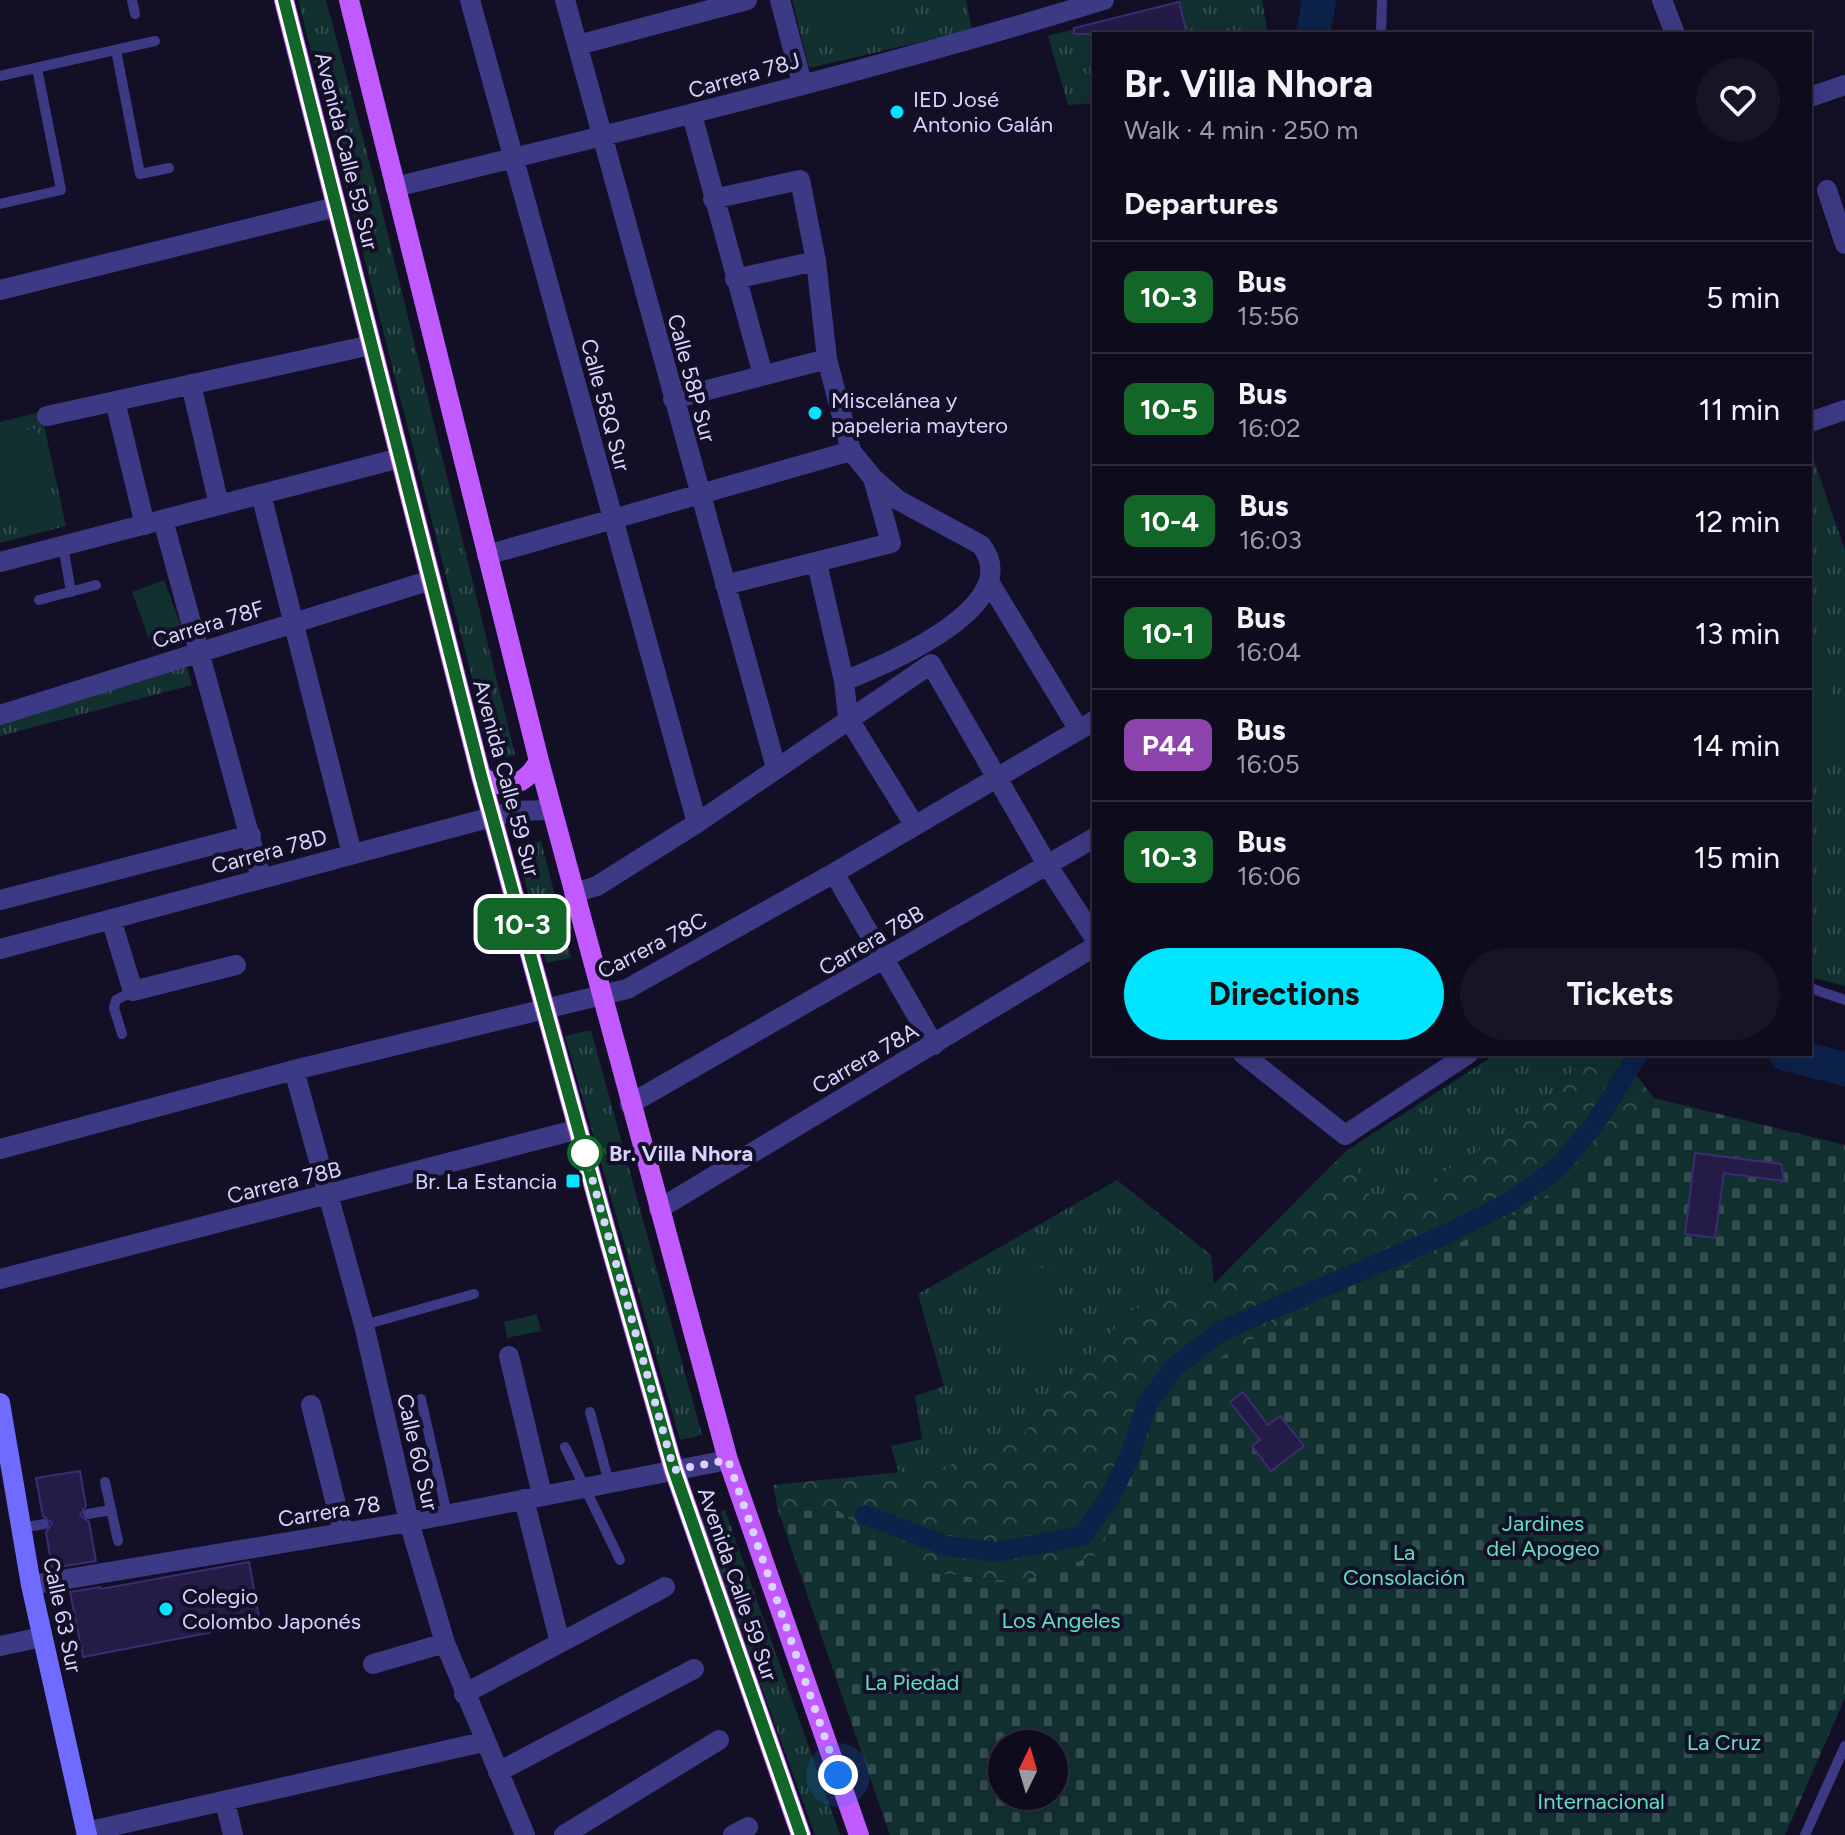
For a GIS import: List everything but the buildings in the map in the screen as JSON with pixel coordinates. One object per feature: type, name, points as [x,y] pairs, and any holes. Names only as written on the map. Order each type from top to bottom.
[{"type":"main road","name":"Avenida Calle 59 Sur","points":[[284,0],[481,776],[674,1470],[801,1835]]},
{"type":"main road","name":"Avenida Calle 59 Sur","points":[[354,1],[395,187],[551,810],[728,1460],[859,1835]]},
{"type":"main road","points":[[481,776],[493,784],[507,786],[521,783],[539,761]]},
{"type":"main road","name":"Calle 63 Sur","points":[[0,1403],[31,1585],[82,1834]]},
{"type":"street","name":"Calle 58Q Sur","points":[[470,0],[697,823]]},
{"type":"street","name":"Calle 58P Sur","points":[[565,0],[776,768]]},
{"type":"street","points":[[578,45],[747,0]]},
{"type":"street","points":[[780,0],[802,83]]},
{"type":"street","name":"Carrera 78J","points":[[395,187],[692,115],[802,83],[974,40],[1104,0]]},
{"type":"street","points":[[1662,0],[1674,32]]},
{"type":"street","points":[[1812,96],[1845,85]]},
{"type":"street","points":[[692,115],[763,375]]},
{"type":"street","points":[[713,199],[800,180],[816,261],[827,359],[851,451],[873,478],[898,500],[981,545],[990,556],[991,585],[1086,725]]},
{"type":"street","points":[[1827,190],[1845,244]]},
{"type":"street","points":[[0,290],[336,207]]},
{"type":"street","points":[[735,279],[816,261]]},
{"type":"street","points":[[47,416],[371,345]]},
{"type":"street","points":[[673,399],[827,359]]},
{"type":"street","points":[[191,384],[219,505]]},
{"type":"street","points":[[115,401],[199,652],[261,878]]},
{"type":"street","points":[[1812,421],[1845,410]]},
{"type":"street","points":[[487,555],[851,451]]},
{"type":"street","points":[[0,562],[400,458]]},
{"type":"street","points":[[725,585],[891,543],[873,478]]},
{"type":"street","points":[[261,494],[352,854]]},
{"type":"street","points":[[817,563],[844,681],[848,718],[915,826]]},
{"type":"street","name":"Carrera 78F","points":[[0,715],[431,580]]},
{"type":"street","points":[[844,681],[891,662],[980,603],[991,585]]},
{"type":"street","points":[[891,662],[902,680]]},
{"type":"street","points":[[574,893],[597,886],[697,823],[902,680],[931,664],[1048,866],[1092,934]]},
{"type":"street","name":"Carrera 78C","points":[[0,1149],[294,1070],[601,998],[649,979],[998,779],[1086,725]]},
{"type":"street","name":"Carrera 78D","points":[[0,949],[492,816],[514,811],[551,810]]},
{"type":"street","points":[[0,900],[251,835]]},
{"type":"street","name":"Carrera 78B","points":[[630,1104],[1092,839]]},
{"type":"street","points":[[834,873],[934,1045]]},
{"type":"street","points":[[111,919],[133,991],[236,965]]},
{"type":"street","name":"Carrera 78A","points":[[659,1209],[784,1140],[934,1045],[1034,993],[1092,949]]},
{"type":"street","points":[[1250,1060],[1345,1135],[1465,1056]]},
{"type":"street","name":"Calle 60 Sur","points":[[294,1070],[364,1325],[409,1522],[445,1643],[483,1742],[525,1835]]},
{"type":"street","name":"Carrera 78B","points":[[0,1279],[579,1129]]},
{"type":"street","points":[[509,1356],[560,1643]]},
{"type":"street","points":[[311,1405],[343,1532]]},
{"type":"street","name":"Carrera 78","points":[[31,1585],[409,1522],[728,1460]]},
{"type":"street","points":[[464,1694],[665,1587]]},
{"type":"street","points":[[0,1646],[42,1637]]},
{"type":"street","points":[[373,1664],[445,1643]]},
{"type":"street","points":[[498,1772],[694,1669]]},
{"type":"street","points":[[564,1835],[719,1740]]},
{"type":"street","points":[[82,1834],[483,1742]]},
{"type":"street","points":[[225,1801],[233,1835]]},
{"type":"lane","points":[[132,0],[135,14]]},
{"type":"lane","points":[[1381,32],[1382,0]]},
{"type":"lane","points":[[0,76],[155,41]]},
{"type":"lane","points":[[116,50],[140,174],[169,168]]},
{"type":"lane","points":[[0,204],[61,190],[37,68]]},
{"type":"lane","points":[[63,546],[71,592]]},
{"type":"lane","points":[[39,600],[96,585]]},
{"type":"lane","points":[[1812,989],[1845,1000]]},
{"type":"lane","points":[[122,1034],[114,1008],[116,1000],[133,991]]},
{"type":"lane","points":[[364,1325],[474,1294]]},
{"type":"lane","points":[[421,1399],[447,1514]]},
{"type":"lane","points":[[590,1412],[609,1483]]},
{"type":"lane","points":[[565,1447],[620,1560]]},
{"type":"lane","points":[[105,1482],[118,1541]]},
{"type":"lane","points":[[88,1514],[111,1510]]},
{"type":"lane","points":[[21,1528],[44,1524]]},
{"type":"lane","points":[[1805,1835],[1845,1746]]},
{"type":"green space","points":[[298,0],[326,0],[379,198],[515,755],[493,759]]},
{"type":"green space","points":[[792,0],[966,0],[972,30],[809,68]]},
{"type":"green space","points":[[843,0],[890,0],[898,25],[828,49],[814,10]]},
{"type":"green space","points":[[1182,0],[1262,0],[1268,32],[1092,32],[1092,103],[1068,105],[1048,36]]},
{"type":"green space","points":[[41,412],[66,526],[0,543],[0,422]]},
{"type":"green space","points":[[37,428],[55,513],[9,522],[0,482],[0,435]]},
{"type":"green space","points":[[1812,455],[1845,550],[1845,986],[1812,978]]},
{"type":"green space","points":[[164,580],[186,639],[153,650],[132,592]]},
{"type":"green space","points":[[1812,638],[1845,732],[1845,757],[1812,768]]},
{"type":"green space","points":[[186,664],[192,685],[0,736],[0,722]]},
{"type":"green space","points":[[541,841],[571,958],[546,963],[516,846]]},
{"type":"green space","points":[[591,1030],[702,1435],[680,1440],[565,1036]]},
{"type":"green space","points":[[1493,1056],[1585,1056],[1544,1102],[1518,1123],[1492,1142],[1378,1210],[1346,1151]]},
{"type":"green space","points":[[1585,1056],[1622,1056],[1654,1098],[1605,1159],[1506,1221],[1404,1269],[1348,1285],[1151,1414],[1100,1554],[1020,1582],[920,1572],[839,1511],[778,1510],[773,1485],[942,1468],[1022,1435],[1130,1311],[1214,1284],[1346,1151],[1378,1210],[1492,1142],[1544,1102]]},
{"type":"green space","name":"La Consolación","points":[[1654,1098],[1845,1145],[1845,1698],[1785,1835],[890,1835],[778,1510],[839,1511],[920,1572],[1020,1582],[1100,1554],[1151,1413],[1200,1369],[1348,1285],[1404,1269],[1506,1221],[1605,1159]]},
{"type":"green space","points":[[1117,1180],[1211,1255],[1214,1284],[1130,1311],[1022,1435],[942,1468],[899,1473],[891,1446],[922,1439],[915,1396],[944,1386],[918,1294]]},
{"type":"green space","points":[[1048,1267],[1053,1361],[1006,1366],[999,1272]]},
{"type":"green space","points":[[537,1314],[541,1331],[507,1338],[504,1322]]},
{"type":"green space","points":[[725,1510],[840,1835],[815,1835],[700,1518]]},
{"type":"waterway","points":[[1313,32],[1319,0]]},
{"type":"waterway","points":[[865,1515],[947,1546],[997,1552],[1082,1536],[1109,1499],[1130,1456],[1146,1406],[1173,1368],[1221,1331],[1442,1236],[1508,1203],[1558,1168],[1596,1122],[1637,1056]]},
{"type":"waterway","points":[[1794,1056],[1845,1069]]},
{"type":"bus line","name":"10-3","points":[[284,0],[481,776],[610,1245],[674,1470],[801,1835]]},
{"type":"place","name":"IED José Antonio Galán","points":[[897,112]]},
{"type":"place","name":"Miscelánea y papeleria maytero","points":[[815,413]]},
{"type":"place","name":"Br. Villa Nhora","points":[[585,1153]]},
{"type":"place","name":"Br. La Estancia","points":[[573,1181]]},
{"type":"place","name":"Colegio Colombo Japonés","points":[[166,1609]]},
{"type":"route","points":[[585,1153],[674,1470],[728,1460],[838,1775]]},
{"type":"park label","name":"Jardines del Apogeo","points":[[1543,1536]]},
{"type":"park label","name":"Los Angeles","points":[[1061,1620]]},
{"type":"park label","name":"La Piedad","points":[[912,1682]]},
{"type":"park label","name":"La Cruz","points":[[1724,1742]]},
{"type":"park label","name":"Internacional","points":[[1601,1801]]}]
